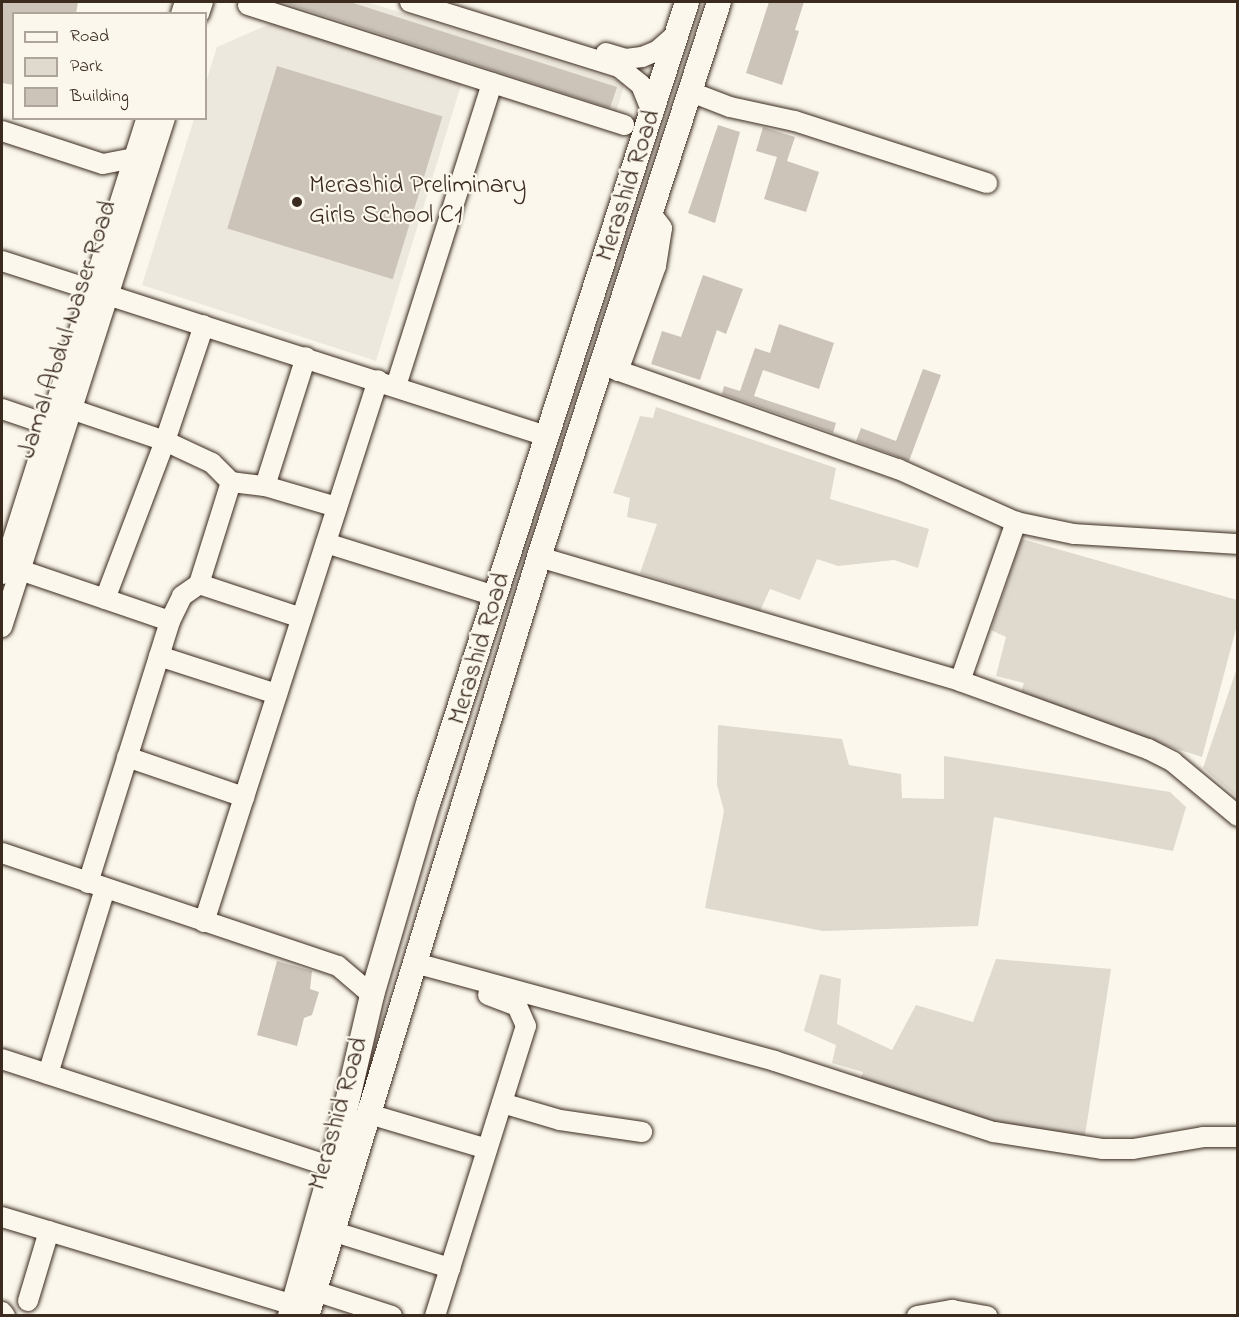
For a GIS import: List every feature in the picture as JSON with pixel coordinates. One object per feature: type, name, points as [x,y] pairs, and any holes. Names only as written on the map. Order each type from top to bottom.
[{"type":"main road","name":"Merashid Road","points":[[297,1312],[353,1070],[381,963],[495,596],[642,150],[687,2]]},
{"type":"main road","points":[[700,59],[697,32],[706,2]]},
{"type":"main road","name":"Merashid Road","points":[[297,1312],[315,1291],[335,1233],[413,968],[539,557],[610,368],[650,212],[719,2]]},
{"type":"main road","points":[[642,150],[636,198],[640,206],[650,212]]},
{"type":"main road","points":[[353,1070],[361,1079],[379,1081]]},
{"type":"street","points":[[410,2],[619,67],[641,85],[653,115]]},
{"type":"street","points":[[455,2],[626,59],[650,55],[678,33]]},
{"type":"street","points":[[248,5],[624,125]]},
{"type":"street","points":[[204,922],[337,507],[387,383],[492,83]]},
{"type":"street","points":[[691,92],[987,183]]},
{"type":"street","name":"Jamal Abdul Naser Road","points":[[2,627],[11,572],[71,409],[125,188],[146,120]]},
{"type":"street","name":"Jamal Abdul Naser Road","points":[[11,572],[5,549],[49,425],[164,120]]},
{"type":"street","points":[[3,138],[103,164],[135,158]]},
{"type":"street","points":[[103,164],[125,188]]},
{"type":"street","points":[[2,261],[546,436]]},
{"type":"street","points":[[105,599],[165,441],[204,325]]},
{"type":"street","points":[[265,486],[306,357]]},
{"type":"street","points":[[610,368],[898,469],[1016,522],[1074,534],[1238,544]]},
{"type":"street","points":[[2,409],[49,425]]},
{"type":"street","points":[[71,409],[165,441],[212,463],[231,482],[265,486],[337,507]]},
{"type":"street","points":[[48,1074],[127,758],[170,621],[182,596],[200,584],[231,482]]},
{"type":"street","points":[[960,681],[1016,522]]},
{"type":"street","points":[[326,543],[495,596]]},
{"type":"street","points":[[539,557],[960,681],[1149,749],[1173,762],[1238,816]]},
{"type":"street","points":[[11,572],[105,599],[170,621]]},
{"type":"street","points":[[200,584],[302,618]]},
{"type":"street","points":[[159,656],[277,694]]},
{"type":"street","points":[[127,758],[244,796]]},
{"type":"street","points":[[2,854],[338,966],[381,963]]},
{"type":"street","points":[[338,966],[372,995]]},
{"type":"street","points":[[413,968],[506,1000],[521,1010],[525,1031],[435,1316]]},
{"type":"street","points":[[413,968],[775,1061],[994,1132],[1102,1149],[1133,1149],[1203,1137],[1238,1137]]},
{"type":"street","points":[[2,1059],[332,1167]]},
{"type":"street","points":[[502,1103],[560,1120],[642,1132]]},
{"type":"street","points":[[369,1114],[487,1149]]},
{"type":"street","points":[[2,1217],[297,1312]]},
{"type":"street","points":[[28,1301],[50,1231]]},
{"type":"street","points":[[335,1233],[450,1268]]},
{"type":"street","points":[[315,1291],[392,1316]]},
{"type":"street","points":[[917,1316],[952,1310],[987,1316]]},
{"type":"street","points":[[2,1312],[6,1316]]},
{"type":"shaded area","points":[[261,2],[367,2],[625,83],[615,115]]},
{"type":"shaded area","name":"Merashid Preliminary Girls School C1","points":[[274,22],[462,82],[376,361],[142,285],[194,120],[207,120],[207,79],[217,47]]},
{"type":"green space","points":[[656,407],[836,468],[830,499],[929,529],[918,568],[894,560],[838,566],[817,559],[800,600],[770,589],[760,611],[640,573],[657,524],[627,517],[630,498],[613,493],[640,416],[653,418]]},
{"type":"green space","points":[[1022,539],[1237,600],[1237,625],[1202,757],[1019,698],[1024,683],[996,676],[1006,637],[991,630]]},
{"type":"green space","points":[[1237,668],[1237,797],[1203,768]]},
{"type":"green space","points":[[718,725],[842,739],[849,765],[901,774],[902,798],[944,799],[944,756],[1170,792],[1186,807],[1173,851],[994,817],[978,926],[823,931],[705,908],[724,811],[717,785]]},
{"type":"green space","points":[[996,959],[1111,969],[1085,1135],[1013,1131],[858,1086],[863,1072],[832,1063],[836,1045],[804,1031],[820,974],[841,979],[837,1024],[892,1050],[916,1005],[973,1022]]},
{"type":"building","points":[[2,2],[78,2],[76,12],[12,12],[12,85],[2,83]]},
{"type":"building","points":[[282,2],[350,2],[617,87],[610,108]]},
{"type":"building","points":[[769,2],[804,2],[795,30],[799,31],[782,85],[746,73]]},
{"type":"building","points":[[277,66],[442,117],[393,279],[227,229]]},
{"type":"building","points":[[718,125],[740,132],[715,223],[688,213]]},
{"type":"building","points":[[763,127],[795,137],[787,161],[819,172],[806,212],[764,199],[777,157],[756,151]]},
{"type":"building","points":[[703,275],[743,289],[726,334],[717,330],[700,380],[651,364],[662,331],[681,337]]},
{"type":"building","points":[[779,324],[834,343],[819,389],[763,370],[754,396],[836,423],[833,433],[722,394],[724,386],[740,391],[755,348],[770,353]]},
{"type":"building","points":[[923,369],[941,375],[909,461],[856,441],[861,428],[896,441]]},
{"type":"building","points":[[277,961],[312,971],[310,989],[319,992],[312,1015],[304,1018],[297,1046],[257,1035]]},
{"type":"place","name":"Merashid Preliminary Girls School C1","points":[[297,202]]}]
